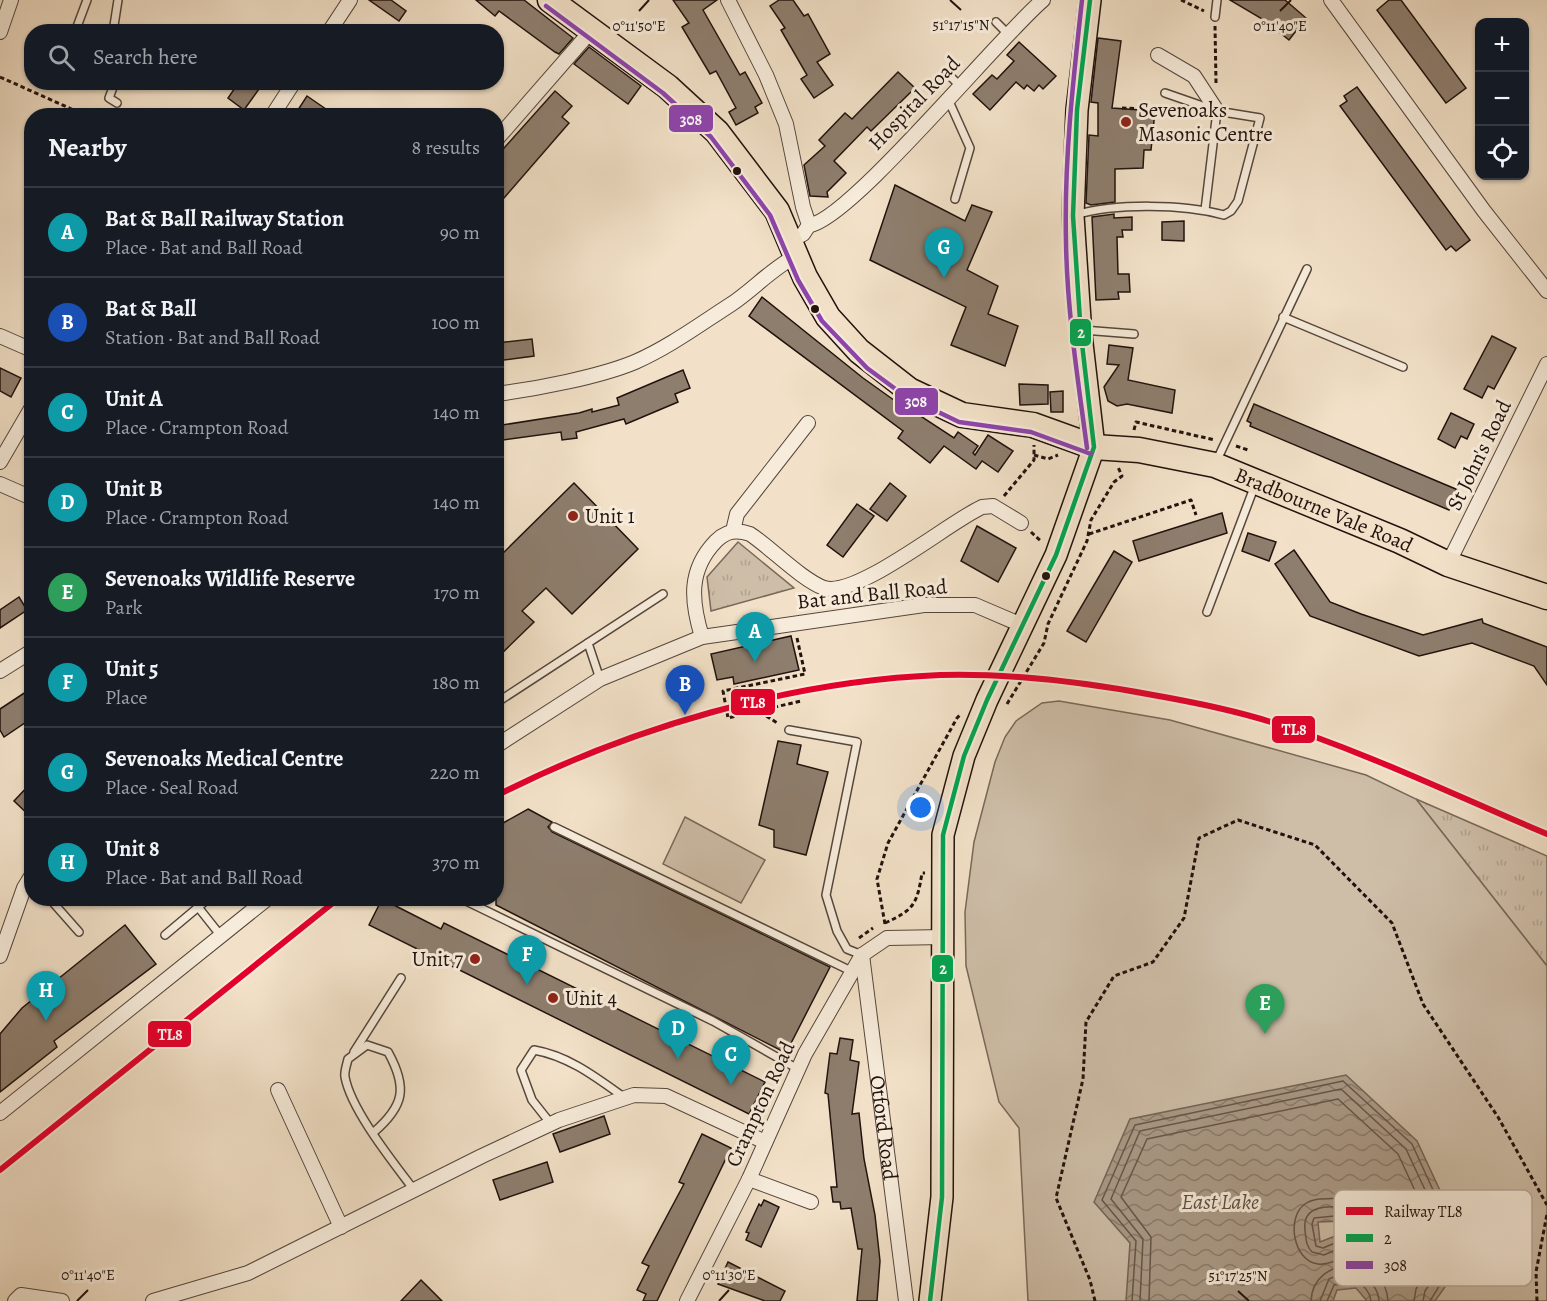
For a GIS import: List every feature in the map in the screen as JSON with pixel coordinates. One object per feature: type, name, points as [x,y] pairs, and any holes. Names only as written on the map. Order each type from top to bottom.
[{"type":"highway","name":"Bradbourne Vale Road","points":[[550,0],[668,87],[717,132],[777,211],[814,294],[833,324],[859,351],[899,383],[920,396],[962,415],[1033,424],[1094,447],[1122,449],[1215,465],[1257,480],[1448,564],[1547,597]]},
{"type":"main road","points":[[930,1301],[942,1197],[943,835],[964,756],[996,703],[1024,626],[1056,555],[1094,447],[1081,330],[1073,216],[1077,110],[1090,0]]},
{"type":"street","points":[[0,32],[11,0]]},
{"type":"street","points":[[334,24],[350,0]]},
{"type":"street","points":[[728,0],[766,75],[786,124],[802,203],[809,225]]},
{"type":"street","name":"Hospital Road","points":[[504,393],[526,391],[633,362],[665,347],[732,303],[775,269],[793,249],[809,225],[822,222],[852,198],[948,99],[1007,33],[1042,0]]},
{"type":"street","points":[[1331,0],[1484,211],[1547,291]]},
{"type":"street","points":[[504,131],[591,31]]},
{"type":"street","points":[[1158,55],[1194,76],[1217,111]]},
{"type":"street","points":[[277,108],[289,90]]},
{"type":"street","points":[[0,336],[24,346]]},
{"type":"street","name":"St John's Road","points":[[1448,564],[1547,364]]},
{"type":"street","points":[[0,462],[24,421]]},
{"type":"street","points":[[733,531],[737,514],[808,423]]},
{"type":"street","points":[[0,484],[24,494]]},
{"type":"street","points":[[702,637],[693,600],[696,571],[711,547],[722,536],[733,531],[750,534],[819,585],[837,589],[857,582],[909,553],[974,510],[986,505],[995,506],[1021,524]]},
{"type":"street","name":"Bat and Ball Road","points":[[504,741],[600,679],[702,637],[924,605],[975,605],[1024,626]]},
{"type":"street","points":[[0,671],[24,656]]},
{"type":"street","points":[[0,956],[24,888]]},
{"type":"street","points":[[0,1113],[258,906]]},
{"type":"street","points":[[887,938],[944,937]]},
{"type":"street","name":"Crampton Road","points":[[687,1301],[749,1179],[798,1069],[851,971],[862,955],[887,938]]},
{"type":"street","name":"Otford Road","points":[[862,955],[906,1301]]},
{"type":"street","points":[[278,1090],[341,1227]]},
{"type":"street","points":[[153,1301],[248,1273],[551,1124],[626,1098],[649,1094],[666,1096],[765,1142]]},
{"type":"street","points":[[749,1179],[812,1202]]},
{"type":"street","points":[[15,1301],[21,1295],[62,1301]]},
{"type":"lane","points":[[78,24],[87,0]]},
{"type":"lane","points":[[114,24],[118,0]]},
{"type":"lane","points":[[1215,17],[1217,0]]},
{"type":"lane","points":[[996,22],[1007,33]]},
{"type":"lane","points":[[948,74],[960,86]]},
{"type":"lane","points":[[112,90],[109,98],[117,103]]},
{"type":"lane","points":[[1073,216],[1093,210],[1115,208],[1205,210],[1224,215],[1238,201],[1260,118],[1217,111],[1165,93]]},
{"type":"lane","points":[[948,99],[970,148],[955,199]]},
{"type":"lane","points":[[1205,210],[1217,111]]},
{"type":"lane","points":[[1215,465],[1307,269]]},
{"type":"lane","points":[[1283,317],[1403,367]]},
{"type":"lane","points":[[1081,330],[1134,334]]},
{"type":"lane","points":[[1208,612],[1257,480]]},
{"type":"lane","points":[[504,698],[663,594]]},
{"type":"lane","points":[[588,643],[600,679]]},
{"type":"lane","points":[[789,730],[857,742],[826,895],[837,931],[847,949],[862,955]]},
{"type":"lane","points":[[554,827],[851,971]]},
{"type":"lane","points":[[56,906],[79,932]]},
{"type":"lane","points":[[476,906],[713,1022],[798,1069]]},
{"type":"lane","points":[[165,935],[198,907],[221,936]]},
{"type":"lane","points":[[401,978],[348,1059],[345,1075],[352,1098],[414,1190]]},
{"type":"lane","points":[[351,1056],[367,1045],[388,1052],[398,1069],[401,1088],[395,1114],[374,1132]]},
{"type":"lane","points":[[551,1124],[532,1100],[521,1070],[534,1050],[549,1052],[588,1071],[626,1098]]},
{"type":"path","points":[[1181,0],[1215,17],[1217,111]]},
{"type":"path","points":[[0,77],[24,88]]},
{"type":"path","points":[[29,90],[69,108]]},
{"type":"path","points":[[1122,108],[1177,110]]},
{"type":"path","points":[[887,938],[877,879],[888,843],[957,718],[996,703],[1044,643],[1048,624],[1068,585],[1089,534],[1091,520],[1114,482],[1122,477],[1113,458],[1131,440],[1136,422],[1225,442],[1248,450]]},
{"type":"path","points":[[995,506],[1034,460],[1033,424]]},
{"type":"path","points":[[1034,455],[1048,459],[1062,453]]},
{"type":"path","points":[[1089,534],[1191,500],[1196,516]]},
{"type":"path","points":[[1021,524],[1056,555]]},
{"type":"path","points":[[793,624],[806,674],[723,691],[728,718],[801,701]]},
{"type":"path","points":[[758,711],[789,730]]},
{"type":"path","points":[[1095,1301],[1090,1280],[1056,1198],[1083,1079],[1086,1022],[1114,976],[1153,962],[1184,918],[1199,838],[1238,820],[1315,845],[1392,923],[1423,1004],[1498,1117],[1547,1205]]},
{"type":"path","points":[[847,949],[861,935],[911,909],[919,893],[922,873],[944,871]]},
{"type":"path","points":[[1537,1301],[1536,1272],[1547,1214]]},
{"type":"green space","points":[[738,542],[794,588],[711,611],[707,577]]},
{"type":"green space","points":[[1059,701],[1170,720],[1366,775],[1416,799],[1547,966],[1547,1301],[1028,1301],[1019,1128],[999,1102],[966,966],[965,912],[974,842],[995,762],[1005,737],[1016,721],[1042,703]]},
{"type":"green space","points":[[1416,799],[1547,856],[1547,966]]},
{"type":"green space","points":[[685,817],[765,860],[741,903],[663,864]]},
{"type":"water","name":"East Lake","points":[[1346,1075],[1417,1141],[1440,1190],[1334,1190],[1334,1221],[1318,1222],[1320,1242],[1334,1236],[1334,1286],[1446,1286],[1435,1301],[1367,1301],[1356,1288],[1337,1290],[1333,1301],[1126,1301],[1130,1243],[1094,1202],[1130,1119]]},
{"type":"building","points":[[369,0],[391,0],[406,11],[399,21]]},
{"type":"building","points":[[476,0],[524,0],[573,38],[559,54],[499,11],[495,16]]},
{"type":"building","points":[[673,0],[717,0],[703,10],[740,75],[745,72],[762,103],[755,107],[758,113],[736,125],[729,112],[736,108],[716,71],[710,74],[682,27],[689,23]]},
{"type":"building","points":[[779,0],[793,0],[804,16],[808,14],[830,54],[817,62],[833,85],[814,98],[801,79],[807,75],[781,30],[785,28],[770,6]]},
{"type":"building","points":[[1230,0],[1285,0],[1306,18],[1289,40],[1264,20]]},
{"type":"building","points":[[1389,0],[1401,0],[1466,88],[1446,103],[1377,10]]},
{"type":"building","points":[[1098,38],[1121,41],[1112,108],[1155,111],[1151,150],[1144,150],[1143,168],[1115,169],[1115,202],[1091,205],[1086,203],[1089,135],[1098,136],[1098,103],[1091,102]]},
{"type":"building","points":[[1019,42],[1056,76],[1043,89],[1039,85],[1034,91],[1027,85],[1024,89],[1016,82],[990,110],[973,94],[992,75],[997,79],[1014,61],[1007,55]]},
{"type":"building","points":[[589,47],[641,86],[628,104],[574,64]]},
{"type":"building","points":[[898,72],[915,88],[871,131],[867,127],[834,161],[846,173],[827,192],[828,197],[810,196],[804,165],[825,146],[819,140],[845,113],[852,119]]},
{"type":"building","points":[[1357,87],[1470,240],[1456,251],[1451,246],[1446,250],[1340,106],[1347,101],[1344,96]]},
{"type":"building","points":[[234,90],[258,90],[245,108],[241,108],[228,98]]},
{"type":"building","points":[[555,91],[572,106],[562,117],[569,123],[504,198],[504,148]]},
{"type":"building","points":[[307,96],[324,108],[299,108]]},
{"type":"building","points":[[895,185],[965,221],[972,205],[992,212],[967,270],[998,286],[988,314],[1018,326],[1005,366],[951,345],[966,307],[870,260]]},
{"type":"building","points":[[1114,214],[1114,218],[1132,217],[1132,230],[1122,230],[1123,237],[1117,237],[1118,274],[1129,274],[1130,292],[1118,292],[1119,299],[1096,300],[1092,217]]},
{"type":"building","points":[[1184,221],[1184,241],[1162,240],[1162,222]]},
{"type":"building","points":[[762,297],[863,378],[912,413],[913,411],[954,438],[958,432],[978,446],[973,453],[975,455],[988,435],[1013,451],[998,472],[982,461],[976,469],[944,446],[930,463],[898,438],[903,431],[749,316]]},
{"type":"building","points":[[1492,336],[1516,348],[1494,389],[1488,386],[1482,398],[1464,389]]},
{"type":"building","points":[[532,339],[534,356],[504,360],[504,342]]},
{"type":"building","points":[[1109,345],[1133,348],[1128,380],[1175,390],[1172,413],[1127,404],[1117,406],[1108,401],[1104,387],[1119,365],[1107,364]]},
{"type":"building","points":[[0,368],[21,378],[11,397],[0,391]]},
{"type":"building","points":[[683,370],[690,388],[675,394],[678,402],[626,424],[624,419],[576,432],[577,438],[562,440],[561,432],[504,440],[504,425],[592,409],[592,412],[619,405],[617,398]]},
{"type":"building","points":[[1019,384],[1048,385],[1048,404],[1020,405]]},
{"type":"building","points":[[1063,391],[1063,412],[1051,412],[1050,392]]},
{"type":"building","points":[[1254,404],[1458,490],[1449,510],[1250,426],[1251,423],[1247,421]]},
{"type":"building","points":[[1451,413],[1474,424],[1467,439],[1461,436],[1455,448],[1438,439]]},
{"type":"building","name":"Unit 1","points":[[574,483],[638,549],[572,614],[546,588],[522,611],[534,622],[504,651],[504,552]]},
{"type":"building","points":[[890,483],[906,496],[887,521],[870,509]]},
{"type":"building","points":[[857,504],[874,516],[843,557],[827,545]]},
{"type":"building","points":[[1222,513],[1227,533],[1139,561],[1133,541]]},
{"type":"building","points":[[977,526],[1016,548],[998,582],[961,561]]},
{"type":"building","points":[[1248,533],[1276,542],[1269,561],[1242,551]]},
{"type":"building","points":[[1294,550],[1330,602],[1361,614],[1423,635],[1482,619],[1483,623],[1547,647],[1547,685],[1534,666],[1472,643],[1419,656],[1310,616],[1275,564]]},
{"type":"building","points":[[1114,551],[1132,562],[1086,642],[1067,631]]},
{"type":"building","points":[[19,597],[24,605],[24,612],[0,628],[0,610]]},
{"type":"building","points":[[791,636],[799,670],[734,684],[733,677],[717,680],[711,654]]},
{"type":"building","points":[[24,693],[24,723],[4,737],[0,730],[0,709]]},
{"type":"building","points":[[778,741],[801,745],[797,764],[828,772],[806,855],[774,847],[774,830],[759,825]]},
{"type":"building","points":[[24,790],[24,810],[14,801]]},
{"type":"building","points":[[528,809],[552,822],[548,827],[552,832],[830,967],[786,1053],[498,906],[504,906],[504,822]]},
{"type":"building","points":[[378,906],[396,906],[441,929],[444,923],[765,1082],[749,1114],[369,925]]},
{"type":"building","points":[[125,925],[156,964],[54,1041],[57,1047],[0,1092],[0,1034],[22,1008]]},
{"type":"building","points":[[840,1038],[853,1040],[850,1060],[859,1062],[852,1114],[859,1113],[864,1159],[875,1215],[880,1261],[877,1301],[857,1301],[862,1249],[858,1249],[851,1208],[841,1209],[840,1202],[833,1202],[831,1187],[837,1187],[828,1094],[825,1093],[830,1053],[837,1054]]},
{"type":"building","points":[[604,1116],[610,1134],[560,1152],[553,1134]]},
{"type":"building","points":[[702,1134],[731,1148],[657,1301],[643,1301],[646,1294],[637,1290],[649,1266],[642,1263],[684,1184],[679,1182]]},
{"type":"building","points":[[547,1162],[553,1182],[500,1200],[493,1180]]},
{"type":"building","points":[[764,1200],[779,1207],[761,1247],[746,1240],[749,1233],[746,1232],[759,1204],[761,1206]]},
{"type":"building","points":[[728,1262],[785,1291],[780,1301],[765,1301],[718,1284]]},
{"type":"building","points":[[421,1280],[442,1301],[401,1301]]},
{"type":"rail line","name":"TL8","points":[[504,792],[600,749],[655,729],[769,698],[883,679],[940,675],[994,675],[1074,682],[1127,690],[1198,703],[1257,718],[1341,747],[1547,834]]},
{"type":"rail line","name":"TL8","points":[[0,1170],[329,906]]},
{"type":"transit line","name":"308","points":[[1082,0],[1068,151],[1066,242],[1071,320],[1087,448]]},
{"type":"transit line","name":"2","points":[[930,1301],[942,1197],[943,835],[964,756],[987,700],[1056,555],[1094,447],[1081,335],[1073,216],[1077,110],[1090,0]]},
{"type":"transit line","name":"308","points":[[546,6],[663,93],[711,137],[770,215],[798,280],[822,321],[867,368],[905,396],[959,422],[1031,432],[1091,454]]},
{"type":"place","name":"Sevenoaks Masonic Centre","points":[[1126,122]]},
{"type":"place","name":"Sevenoaks Medical Centre","points":[[944,278]]},
{"type":"place","name":"Unit 1","points":[[573,516]]},
{"type":"place","name":"Bat & Ball Railway Station","points":[[755,662]]},
{"type":"place","name":"Bat & Ball","points":[[685,715]]},
{"type":"place","name":"Unit 7","points":[[475,959]]},
{"type":"place","name":"Unit 5","points":[[527,985]]},
{"type":"place","name":"Unit 4","points":[[553,998]]},
{"type":"place","name":"Unit 8","points":[[46,1021]]},
{"type":"place","name":"Sevenoaks Wildlife Reserve","points":[[1265,1034]]},
{"type":"place","name":"Unit B","points":[[678,1059]]},
{"type":"place","name":"Unit A","points":[[731,1085]]}]
